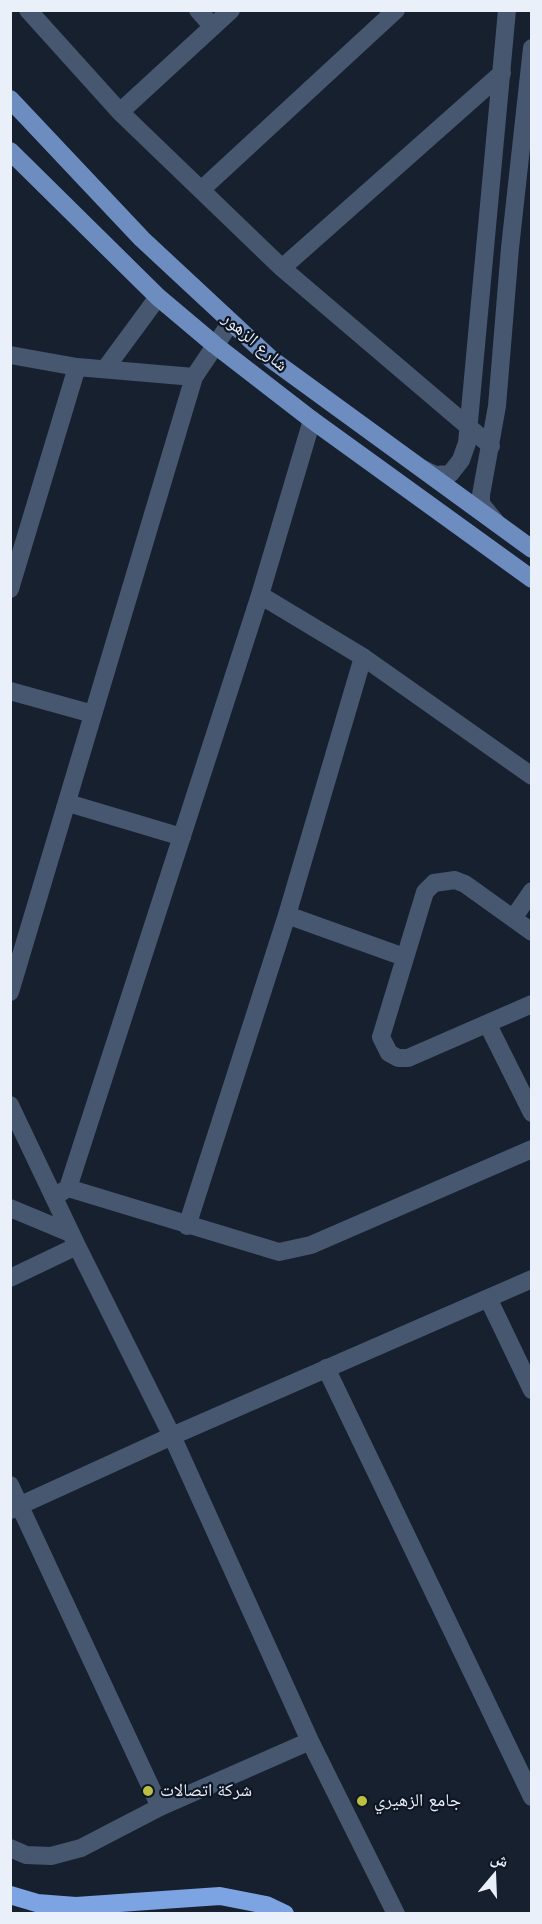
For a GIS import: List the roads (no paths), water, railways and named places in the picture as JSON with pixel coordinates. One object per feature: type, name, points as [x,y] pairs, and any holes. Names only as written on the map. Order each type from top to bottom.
[{"type":"highway","points":[[10,1895],[37,1904],[76,1906],[220,1896],[266,1905],[285,1914]]},
{"type":"main road","name":"شارع الزهور","points":[[10,99],[142,239],[272,359],[531,549]]},
{"type":"main road","name":"شارع الزهور","points":[[10,150],[158,297],[215,345],[312,420],[531,579]]},
{"type":"street","points":[[28,10],[120,112],[282,268],[491,446]]},
{"type":"street","points":[[198,10],[213,27]]},
{"type":"street","points":[[120,112],[231,10]]},
{"type":"street","points":[[201,190],[376,17],[396,10]]},
{"type":"street","points":[[419,467],[435,475],[450,474],[461,460],[467,443],[507,10]]},
{"type":"street","points":[[498,524],[481,504],[491,446],[531,48]]},
{"type":"street","points":[[282,268],[502,73]]},
{"type":"street","points":[[105,369],[158,297]]},
{"type":"street","points":[[10,992],[194,377],[231,322]]},
{"type":"street","points":[[10,355],[77,367],[194,377]]},
{"type":"street","points":[[10,589],[77,367]]},
{"type":"street","points":[[61,1193],[182,837],[260,596],[312,420]]},
{"type":"street","points":[[260,596],[363,657],[531,776]]},
{"type":"street","points":[[187,1226],[286,915],[363,657]]},
{"type":"street","points":[[10,692],[93,714]]},
{"type":"street","points":[[68,803],[182,837]]},
{"type":"street","points":[[531,932],[514,917],[465,884],[455,880],[434,883],[425,892],[381,1030],[384,1046],[389,1053],[398,1058],[408,1058],[488,1025],[531,1004]]},
{"type":"street","points":[[514,917],[531,891]]},
{"type":"street","points":[[286,915],[404,957]]},
{"type":"street","points":[[488,1025],[531,1113]]},
{"type":"street","points":[[10,1105],[61,1193],[74,1239],[172,1436],[310,1741],[396,1914]]},
{"type":"street","points":[[61,1193],[279,1251],[311,1245],[531,1149]]},
{"type":"street","points":[[10,1208],[74,1239]]},
{"type":"street","points":[[10,1278],[74,1239]]},
{"type":"street","points":[[15,1508],[172,1436],[531,1279]]},
{"type":"street","points":[[488,1298],[531,1390]]},
{"type":"street","points":[[326,1368],[531,1797]]},
{"type":"street","points":[[10,1485],[15,1508],[160,1806]]},
{"type":"street","points":[[10,1848],[26,1855],[51,1856],[81,1848],[160,1806],[310,1741]]},
{"type":"place","name":"شركة اتصالات","points":[[148,1791]]},
{"type":"place","name":"جامع الزهيري","points":[[362,1801]]}]
